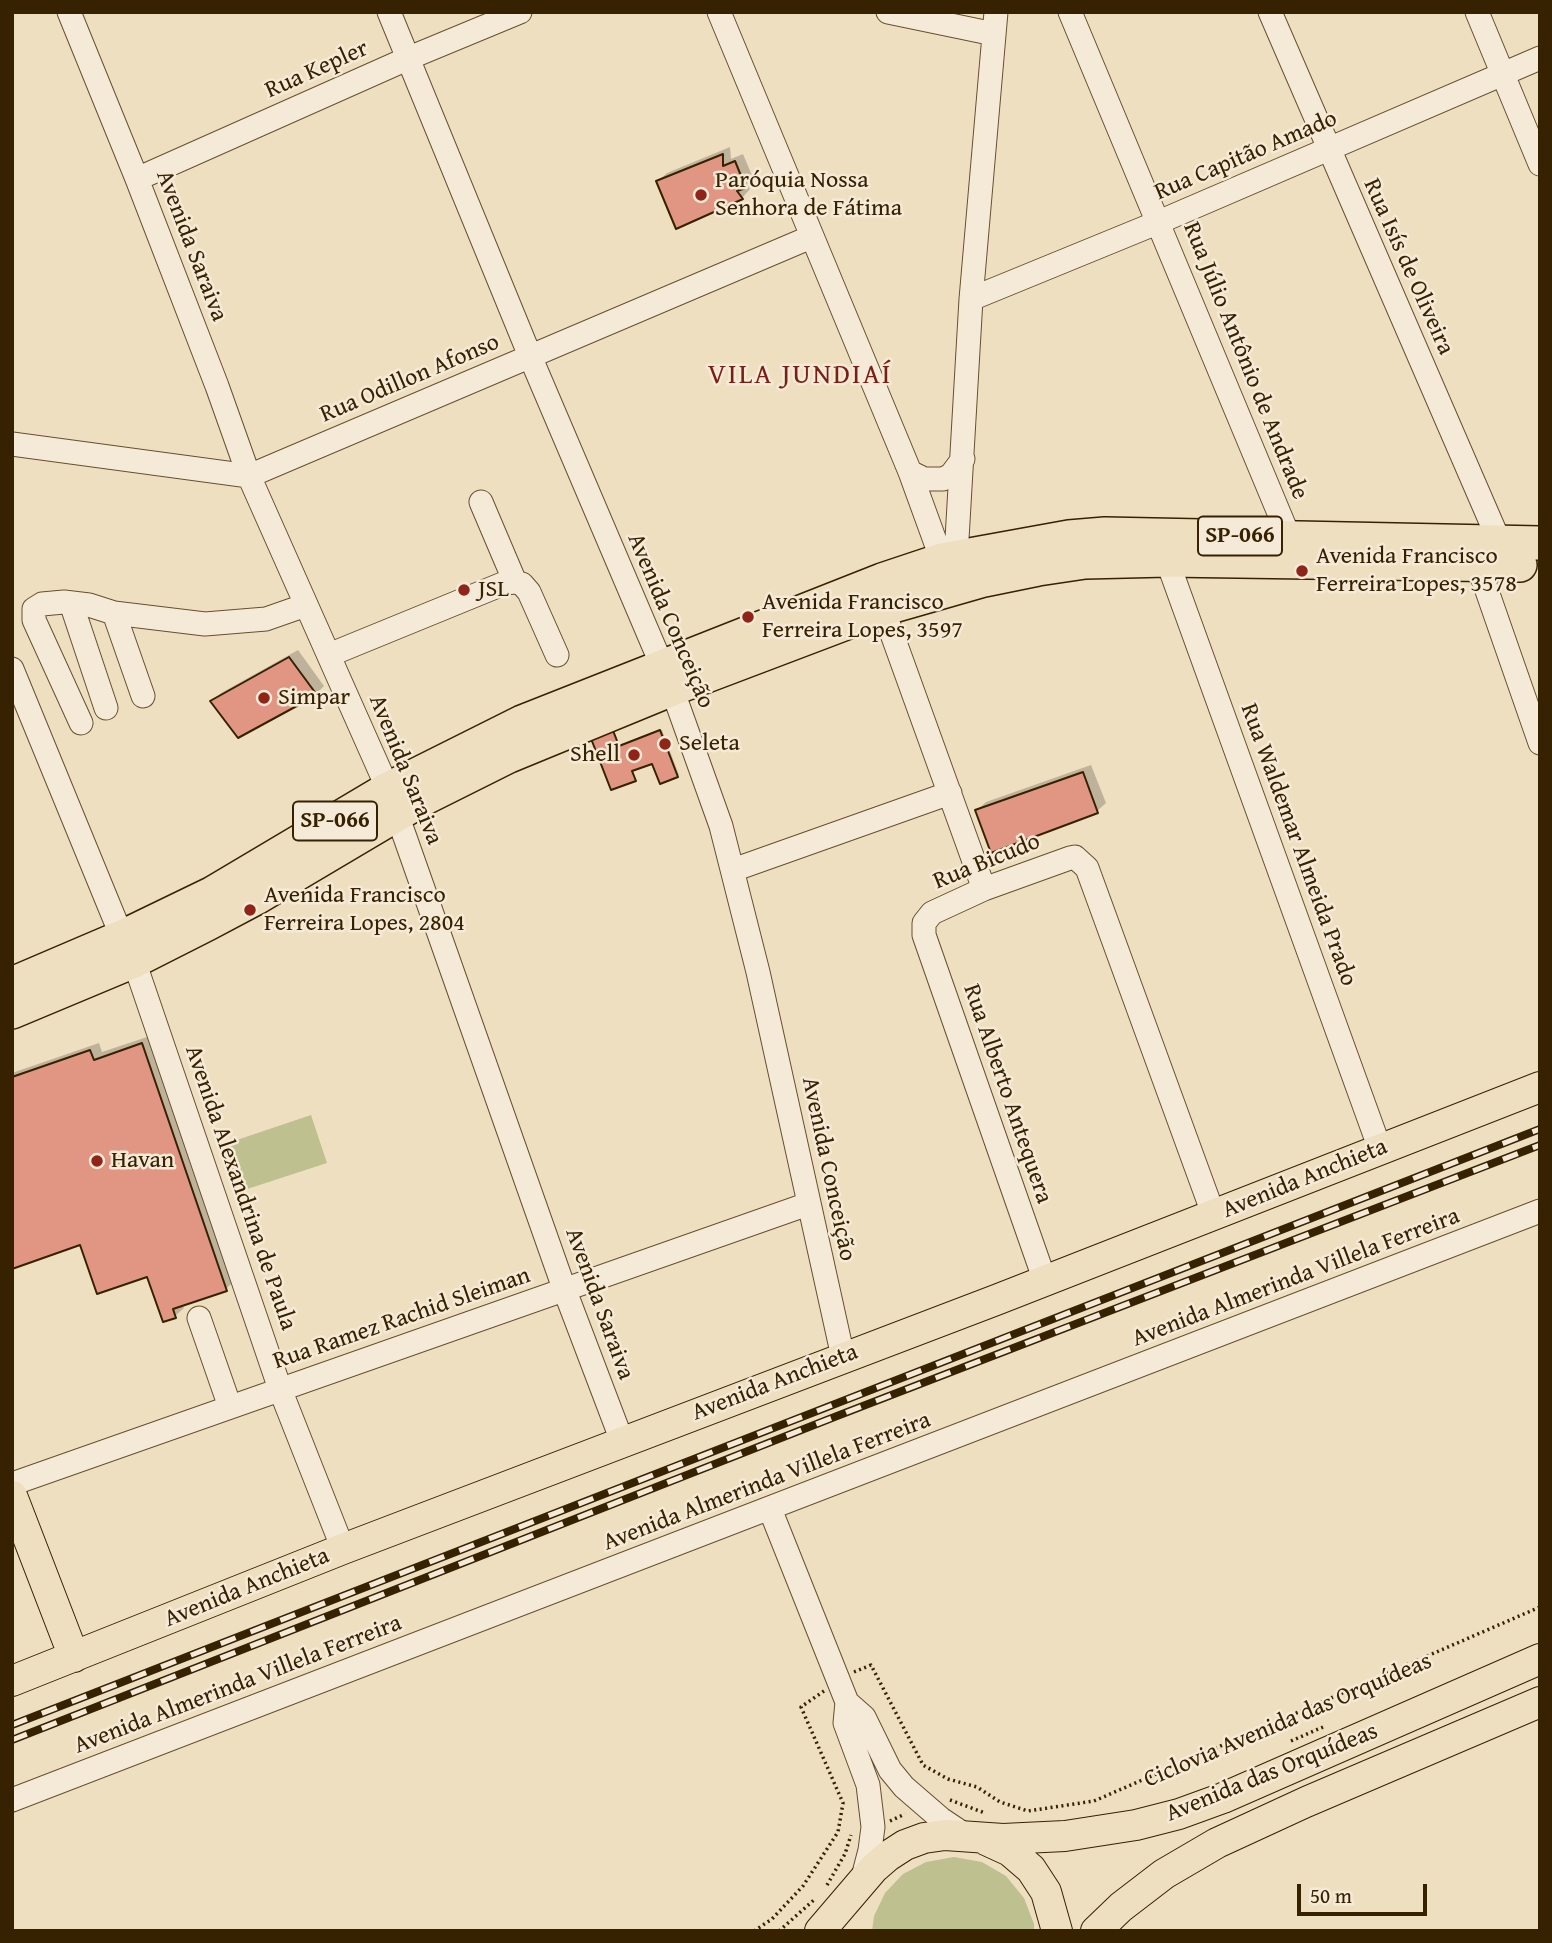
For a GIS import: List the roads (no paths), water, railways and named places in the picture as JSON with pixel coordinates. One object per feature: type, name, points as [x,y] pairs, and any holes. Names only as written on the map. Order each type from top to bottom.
[{"type":"highway","name":"SP-066","points":[[12,984],[128,949],[256,898],[393,802],[509,756],[667,678],[882,580],[949,558],[1069,537],[1105,534],[1289,537],[1489,554],[1540,565]]},
{"type":"highway","name":"SP-066","points":[[667,678],[883,609],[984,580],[1038,569],[1086,562],[1167,559],[1489,554],[1540,543]]},
{"type":"highway","points":[[883,609],[948,574],[949,558]]},
{"type":"highway","name":"SP-066","points":[[12,1012],[128,949]]},
{"type":"main road","name":"Avenida Anchieta","points":[[12,1681],[343,1549],[1214,1216],[1540,1087]]},
{"type":"main road","points":[[12,1496],[74,1657]]},
{"type":"main road","name":"Avenida das Orquídeas","points":[[820,1931],[873,1869],[905,1845],[925,1838],[975,1829],[1035,1839],[1065,1836],[1136,1825],[1179,1814],[1223,1798],[1540,1658]]},
{"type":"main road","name":"Avenida das Orquídeas","points":[[1096,1931],[1121,1907],[1164,1874],[1217,1843],[1540,1702]]},
{"type":"main road","points":[[975,1829],[1010,1852],[1031,1870],[1052,1905],[1057,1931]]},
{"type":"main road","points":[[846,1931],[852,1904],[861,1885]]},
{"type":"street","name":"Avenida Saraiva","points":[[69,12],[137,179],[249,476],[393,802],[565,1291],[622,1441]]},
{"type":"street","name":"Avenida Conceição","points":[[389,12],[530,356],[667,678],[721,826],[758,972],[843,1357]]},
{"type":"street","name":"Rua Kepler","points":[[137,179],[409,58],[520,12]]},
{"type":"street","points":[[719,12],[811,237],[949,558]]},
{"type":"street","points":[[888,12],[995,23],[971,299],[963,459],[949,558]]},
{"type":"street","name":"Rua Júlio Antônio de Andrade","points":[[1070,12],[1289,537]]},
{"type":"street","name":"Rua Isís de Oliveira","points":[[1270,12],[1329,149],[1489,554],[1540,743]]},
{"type":"street","points":[[1477,12],[1540,164]]},
{"type":"street","name":"Rua Capitão Amado","points":[[971,299],[1159,222],[1540,58]]},
{"type":"street","name":"Rua Odillon Afonso","points":[[249,476],[811,237]]},
{"type":"street","points":[[12,444],[249,476]]},
{"type":"street","points":[[910,472],[924,479],[943,479],[951,475],[963,459]]},
{"type":"street","points":[[481,502],[515,582]]},
{"type":"street","name":"Rua Waldemar Almeida Prado","points":[[1167,559],[1380,1149]]},
{"type":"street","points":[[329,655],[505,583],[515,582],[522,584],[529,592],[557,655]]},
{"type":"street","points":[[71,603],[106,708]]},
{"type":"street","points":[[81,723],[34,620],[34,609],[42,604],[89,605],[114,613],[205,624],[266,619],[306,605]]},
{"type":"street","points":[[883,609],[984,889]]},
{"type":"street","points":[[114,613],[143,696]]},
{"type":"street","name":"Avenida Alexandrina de Paula","points":[[12,669],[128,949],[281,1389],[343,1549]]},
{"type":"street","points":[[733,870],[950,793]]},
{"type":"street","name":"Rua Bicudo","points":[[924,923],[927,917],[939,908],[1075,857],[1087,868],[1214,1216]]},
{"type":"street","name":"Rua Alberto Antequera","points":[[924,923],[926,944],[1045,1281]]},
{"type":"street","name":"Rua Ramez Rachid Sleiman","points":[[12,1484],[808,1205]]},
{"type":"street","name":"Avenida Almerinda Villela Ferreira","points":[[12,1800],[1540,1211]]},
{"type":"street","points":[[199,1318],[230,1407]]},
{"type":"street","points":[[770,1509],[846,1702],[845,1723],[864,1768],[873,1827],[861,1885]]},
{"type":"street","points":[[846,1702],[864,1717],[890,1770],[904,1787],[920,1802],[975,1829]]},
{"type":"railway","points":[[12,1725],[1540,1129]]},
{"type":"railway","points":[[12,1740],[837,1416],[1540,1145]]},
{"type":"place","name":"Paróquia Nossa Senhora de Fátima","points":[[701,195]]},
{"type":"place","name":"Avenida Francisco Ferreira Lopes, 3578","points":[[1302,571]]},
{"type":"place","name":"JSL","points":[[464,590]]},
{"type":"place","name":"Avenida Francisco Ferreira Lopes, 3597","points":[[748,617]]},
{"type":"place","name":"Simpar","points":[[264,698]]},
{"type":"place","name":"Seleta","points":[[665,744]]},
{"type":"place","name":"Shell","points":[[634,755]]},
{"type":"place","name":"Avenida Francisco Ferreira Lopes, 2804","points":[[250,910]]},
{"type":"place","name":"Havan","points":[[97,1161]]},
{"type":"district","name":"VILA JUNDIAÍ","points":[[800,376]]}]
